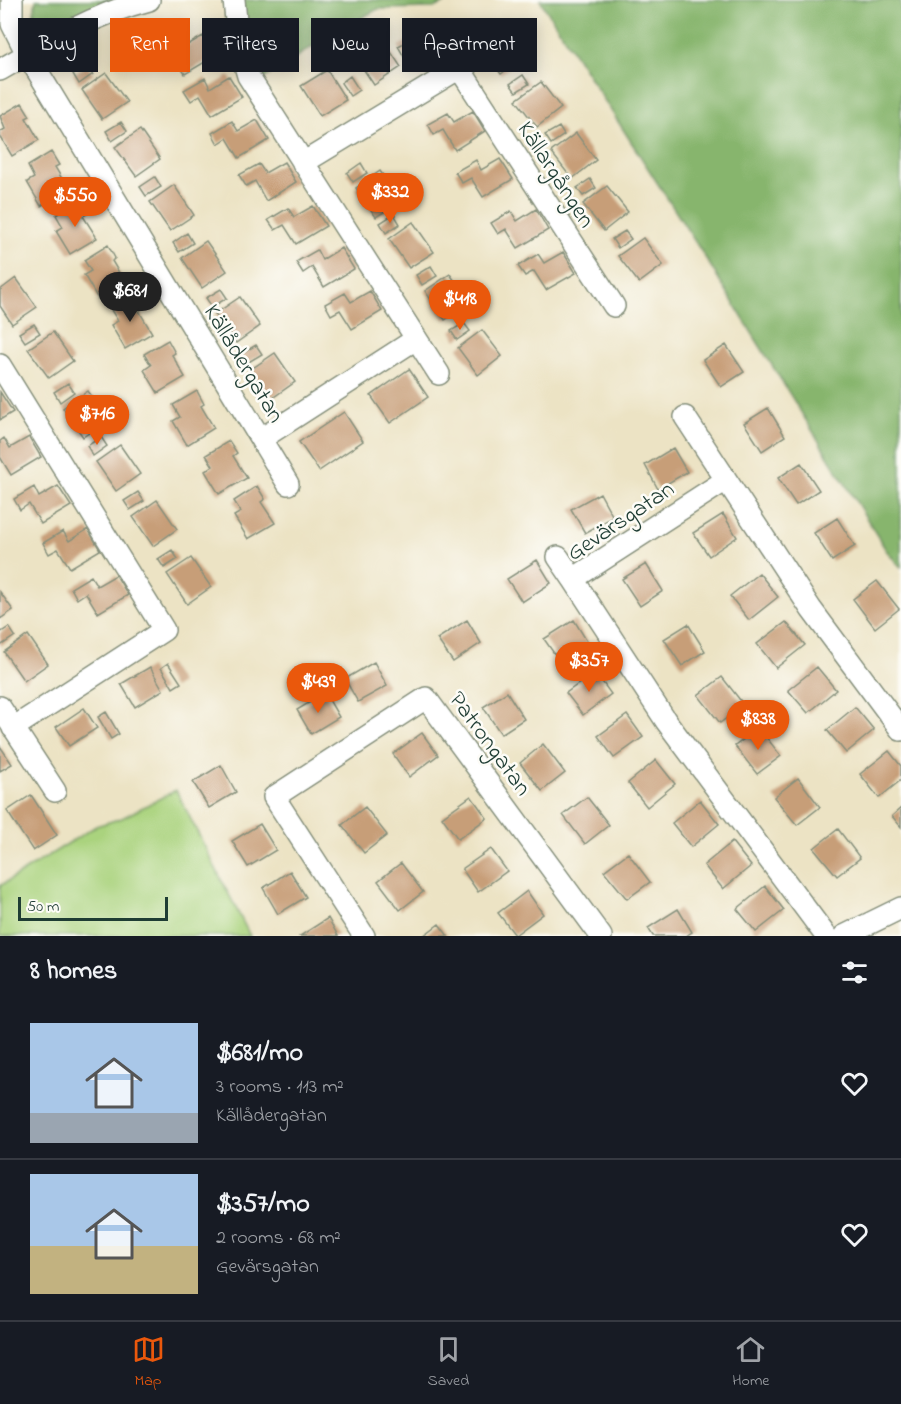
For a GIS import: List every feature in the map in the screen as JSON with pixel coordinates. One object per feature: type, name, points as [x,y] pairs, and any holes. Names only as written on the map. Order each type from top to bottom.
[{"type":"street","name":"Källådergatan","points":[[12,0],[12,24],[18,36]]},
{"type":"street","points":[[93,18],[149,0]]},
{"type":"street","points":[[234,0],[238,41],[248,76],[439,374]]},
{"type":"street","points":[[0,70],[18,59]]},
{"type":"street","name":"Källådergatan","points":[[38,72],[288,484]]},
{"type":"street","points":[[303,163],[453,72]]},
{"type":"street","name":"Källargången","points":[[460,72],[614,306]]},
{"type":"street","points":[[261,440],[416,339]]},
{"type":"street","points":[[0,365],[164,630],[13,728]]},
{"type":"street","points":[[685,417],[811,609],[901,730]]},
{"type":"street","name":"Gevärsgatan","points":[[726,480],[573,579],[666,721],[826,936]]},
{"type":"street","points":[[558,556],[573,579]]},
{"type":"street","name":"Patrongatan","points":[[363,936],[274,797],[426,698],[601,936]]},
{"type":"street","points":[[0,707],[55,791]]},
{"type":"street","points":[[844,936],[901,908]]},
{"type":"green space","points":[[36,0],[139,0],[98,20],[98,18],[33,18]]},
{"type":"green space","points":[[240,0],[452,0],[434,8],[378,9],[361,18],[311,18],[311,47],[299,55],[299,18],[244,18]]},
{"type":"green space","points":[[540,0],[901,0],[901,568],[886,550],[710,265]]},
{"type":"green space","points":[[258,72],[274,72],[260,81]]},
{"type":"green space","points":[[176,790],[250,936],[0,936],[0,886],[96,826],[122,818]]},
{"type":"building","points":[[202,37],[202,64],[190,71],[190,44]]},
{"type":"building","points":[[390,50],[401,67],[374,85],[365,72],[390,72]]},
{"type":"building","points":[[92,72],[93,74],[79,84],[73,74]]},
{"type":"building","points":[[324,72],[328,72],[346,100],[320,116],[301,86]]},
{"type":"building","points":[[106,73],[127,102],[102,119],[82,90]]},
{"type":"building","points":[[523,75],[529,84],[516,92],[510,84]]},
{"type":"building","points":[[229,76],[242,97],[212,115],[200,95],[191,101],[184,90],[205,78],[210,88]]},
{"type":"building","points":[[350,76],[359,90],[350,96],[341,83]]},
{"type":"building","points":[[541,82],[561,108],[537,127],[516,100]]},
{"type":"building","points":[[22,103],[30,116],[26,118],[39,140],[12,156],[0,136],[0,132],[5,129],[0,116]]},
{"type":"building","points":[[473,111],[485,131],[455,150],[443,130],[434,135],[428,124],[448,113],[454,122]]},
{"type":"building","points":[[257,120],[269,140],[239,158],[227,138],[218,144],[212,133],[232,121],[238,131]]},
{"type":"building","points":[[121,122],[127,131],[112,141],[106,131]]},
{"type":"building","points":[[559,127],[564,135],[551,144],[545,135]]},
{"type":"building","points":[[140,130],[160,159],[136,176],[115,147]]},
{"type":"building","points":[[576,133],[596,160],[572,179],[551,152]]},
{"type":"building","points":[[51,152],[59,165],[55,167],[68,189],[41,206],[27,182],[34,178],[28,166]]},
{"type":"building","points":[[500,159],[513,179],[483,197],[471,178],[462,183],[455,172],[476,160],[481,170]]},
{"type":"building","points":[[284,162],[296,182],[266,201],[255,181],[246,186],[239,175],[259,164],[265,173]]},
{"type":"building","points":[[361,163],[367,173],[353,182],[347,173]]},
{"type":"building","points":[[380,171],[401,201],[376,217],[356,188]]},
{"type":"building","points":[[155,177],[161,187],[146,196],[140,187]]},
{"type":"building","points":[[590,179],[596,188],[583,196],[577,188]]},
{"type":"building","points":[[174,185],[194,215],[170,231],[150,202]]},
{"type":"building","points":[[607,186],[628,212],[604,231],[583,204]]},
{"type":"building","points":[[79,201],[87,214],[83,216],[97,238],[70,254],[56,231],[63,227],[56,215]]},
{"type":"building","points":[[313,206],[326,226],[296,244],[284,225],[275,230],[268,220],[288,208],[294,217]]},
{"type":"building","points":[[536,209],[548,230],[518,248],[506,229],[498,234],[491,223],[511,211],[517,221]]},
{"type":"building","points":[[394,214],[400,224],[386,233],[380,223]]},
{"type":"building","points":[[413,222],[434,252],[409,268],[389,239]]},
{"type":"building","points":[[625,231],[631,239],[618,248],[612,239]]},
{"type":"building","points":[[187,233],[193,243],[179,252],[173,243]]},
{"type":"building","points":[[643,238],[663,265],[639,283],[618,256]]},
{"type":"building","points":[[206,241],[227,271],[202,288],[182,258]]},
{"type":"building","points":[[108,245],[115,258],[112,261],[125,283],[98,299],[84,275],[91,271],[84,260]]},
{"type":"building","points":[[341,248],[354,269],[324,287],[312,267],[303,273],[296,262],[317,250],[322,260]]},
{"type":"building","points":[[563,252],[576,273],[546,290],[534,271],[525,276],[518,266],[538,254],[544,263]]},
{"type":"building","points":[[431,266],[437,276],[422,285],[416,275]]},
{"type":"building","points":[[450,274],[470,303],[445,320],[425,291]]},
{"type":"building","points":[[16,278],[37,307],[12,324],[0,306],[0,290]]},
{"type":"building","points":[[221,289],[227,298],[212,307],[206,298]]},
{"type":"building","points":[[370,291],[382,311],[352,329],[340,310],[331,315],[325,304],[345,293],[351,302]]},
{"type":"building","points":[[135,296],[142,309],[139,311],[152,333],[125,349],[111,325],[118,321],[111,310]]},
{"type":"building","points":[[240,297],[260,326],[236,343],[215,314]]},
{"type":"building","points":[[464,323],[470,331],[457,340],[451,331]]},
{"type":"building","points":[[34,324],[40,333],[25,342],[19,333]]},
{"type":"building","points":[[482,330],[502,356],[478,375],[458,348]]},
{"type":"building","points":[[53,332],[73,361],[49,378],[28,349]]},
{"type":"building","points":[[168,340],[175,353],[172,355],[185,377],[158,393],[144,370],[151,365],[144,354]]},
{"type":"building","points":[[256,345],[262,354],[247,363],[241,354]]},
{"type":"building","points":[[726,345],[744,372],[721,387],[703,360]]},
{"type":"building","points":[[275,353],[295,382],[271,399],[250,370]]},
{"type":"building","points":[[409,369],[428,397],[390,423],[371,396]]},
{"type":"building","points":[[68,383],[74,392],[60,402],[54,392]]},
{"type":"building","points":[[88,391],[108,420],[83,437],[63,408]]},
{"type":"building","points":[[197,391],[204,404],[201,406],[214,428],[187,445],[173,421],[180,417],[173,405]]},
{"type":"building","points":[[0,392],[13,412],[0,420]]},
{"type":"building","points":[[768,408],[785,436],[762,451],[744,423]]},
{"type":"building","points":[[344,412],[363,441],[319,471],[299,442]]},
{"type":"building","points":[[29,437],[41,457],[11,475],[0,457],[0,441],[4,438],[10,448]]},
{"type":"building","points":[[101,437],[107,446],[93,456],[87,446]]},
{"type":"building","points":[[229,441],[237,453],[233,456],[247,478],[219,494],[205,471],[213,466],[206,455]]},
{"type":"building","points":[[120,445],[140,474],[116,491],[96,462]]},
{"type":"building","points":[[673,448],[687,472],[658,489],[645,465]]},
{"type":"building","points":[[801,463],[819,490],[796,505],[778,478]]},
{"type":"building","points":[[58,486],[71,506],[41,524],[29,504],[20,510],[14,499],[34,487],[39,497]]},
{"type":"building","points":[[257,486],[265,499],[261,502],[275,523],[248,539],[234,516],[241,512],[234,501]]},
{"type":"building","points":[[138,492],[144,501],[130,510],[124,501]]},
{"type":"building","points":[[600,493],[613,517],[585,533],[571,509]]},
{"type":"building","points":[[157,500],[177,529],[153,546],[133,517]]},
{"type":"building","points":[[723,514],[737,537],[709,556],[693,533]]},
{"type":"building","points":[[837,518],[855,546],[832,561],[814,533]]},
{"type":"building","points":[[88,529],[100,550],[70,568],[58,549],[49,554],[43,543],[63,531],[69,541]]},
{"type":"building","points":[[172,550],[178,559],[164,568],[158,559]]},
{"type":"building","points":[[191,558],[211,587],[187,604],[167,574]]},
{"type":"building","points":[[537,560],[551,583],[522,602],[507,579]]},
{"type":"building","points":[[646,564],[663,591],[640,606],[622,579]]},
{"type":"building","points":[[759,573],[778,597],[749,620],[730,596]]},
{"type":"building","points":[[116,575],[128,595],[98,613],[86,593],[77,599],[71,588],[91,576],[97,586]]},
{"type":"building","points":[[877,581],[899,609],[875,628],[853,599]]},
{"type":"building","points":[[0,592],[13,610],[0,619]]},
{"type":"building","points":[[467,620],[481,643],[453,662],[437,639]]},
{"type":"building","points":[[574,620],[588,643],[560,662],[544,639]]},
{"type":"building","points":[[786,622],[805,645],[776,668],[757,644]]},
{"type":"building","points":[[688,624],[705,651],[682,666],[664,639]]},
{"type":"building","points":[[9,627],[15,636],[0,646],[0,633]]},
{"type":"building","points":[[28,635],[48,664],[24,681],[4,652]]},
{"type":"building","points":[[374,662],[387,686],[358,702],[345,679]]},
{"type":"building","points":[[168,663],[181,683],[173,688],[161,668]]},
{"type":"building","points":[[150,667],[163,690],[135,707],[121,684]]},
{"type":"building","points":[[817,667],[836,690],[808,713],[788,690]]},
{"type":"building","points":[[595,672],[611,694],[583,715],[566,693]]},
{"type":"building","points":[[722,677],[744,705],[720,723],[698,695]]},
{"type":"building","points":[[507,692],[524,719],[501,734],[483,707]]},
{"type":"building","points":[[325,693],[339,717],[311,734],[297,710]]},
{"type":"building","points":[[855,707],[874,730],[846,753],[827,730]]},
{"type":"building","points":[[84,708],[97,728],[69,746],[56,727]]},
{"type":"building","points":[[106,712],[119,734],[111,739],[98,717]]},
{"type":"building","points":[[627,715],[643,737],[614,758],[598,736]]},
{"type":"building","points":[[759,728],[781,756],[757,774],[735,746]]},
{"type":"building","points":[[422,733],[438,755],[409,777],[393,754]]},
{"type":"building","points":[[543,744],[565,773],[542,791],[520,763]]},
{"type":"building","points":[[0,746],[12,764],[0,771]]},
{"type":"building","points":[[889,751],[901,766],[901,780],[879,798],[860,774]]},
{"type":"building","points":[[656,760],[675,784],[647,807],[628,783]]},
{"type":"building","points":[[221,765],[236,792],[209,808],[193,782]]},
{"type":"building","points":[[798,778],[820,807],[797,825],[774,797]]},
{"type":"building","points":[[31,795],[57,835],[33,851],[7,811]]},
{"type":"building","points":[[471,796],[487,818],[458,839],[442,817]]},
{"type":"building","points":[[587,797],[609,825],[585,844],[563,815]]},
{"type":"building","points":[[700,800],[719,824],[691,847],[672,823]]},
{"type":"building","points":[[365,807],[387,835],[364,853],[342,825]]},
{"type":"building","points":[[901,808],[901,827],[892,816]]},
{"type":"building","points":[[260,824],[276,850],[248,867],[232,841]]},
{"type":"building","points":[[838,829],[860,858],[837,876],[814,848]]},
{"type":"building","points":[[732,842],[751,866],[723,889],[704,865]]},
{"type":"building","points":[[491,849],[507,871],[478,892],[462,869]]},
{"type":"building","points":[[628,853],[650,882],[627,899],[604,871]]},
{"type":"building","points":[[401,863],[423,892],[400,910],[378,881]]},
{"type":"building","points":[[290,871],[306,897],[278,914],[263,888]]},
{"type":"building","points":[[765,886],[784,910],[756,932],[737,909]]},
{"type":"building","points":[[527,891],[543,914],[515,935],[498,913]]},
{"type":"building","points":[[678,909],[692,932],[686,936],[653,936],[648,928]]},
{"type":"building","points":[[328,918],[338,936],[300,936]]},
{"type":"building","points":[[439,924],[448,936],[423,936]]}]
